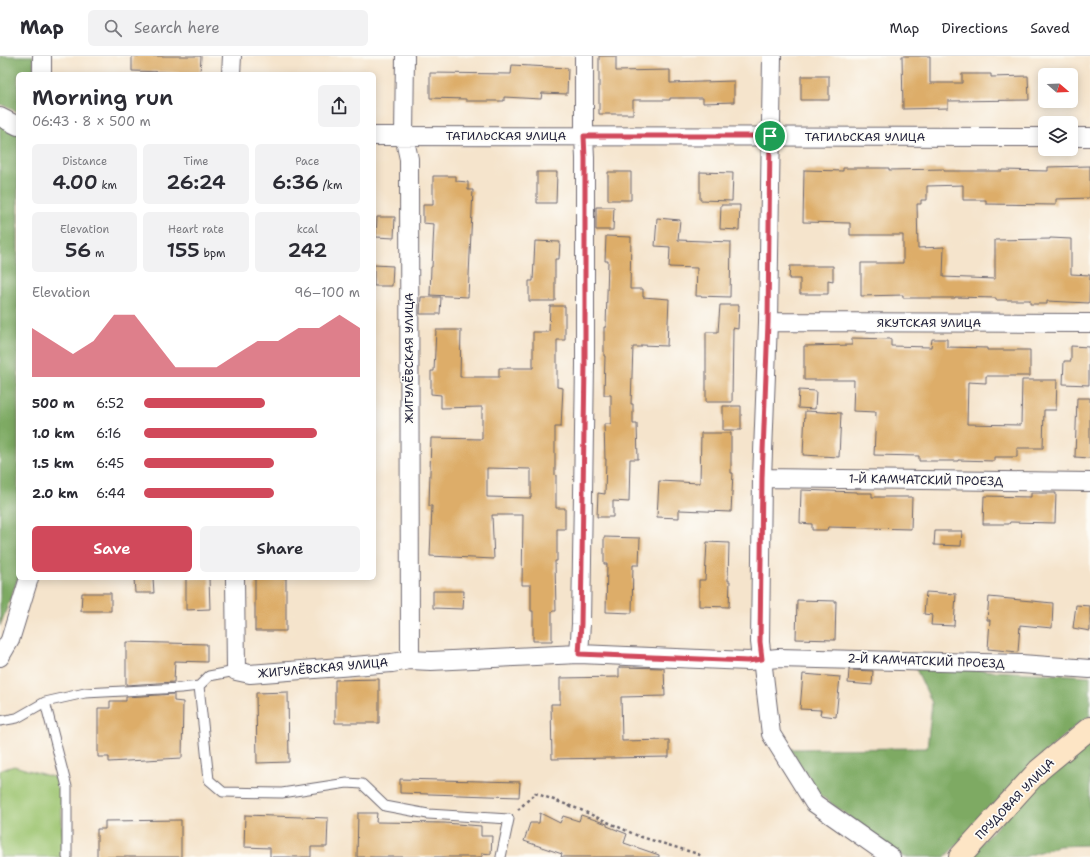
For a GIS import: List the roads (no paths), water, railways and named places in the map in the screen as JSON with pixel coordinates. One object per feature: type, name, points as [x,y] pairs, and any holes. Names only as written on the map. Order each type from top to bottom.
[{"type":"main road","name":"ПРУДОВАЯ УЛИЦА","points":[[960,857],[1039,770],[1090,728]]},
{"type":"street","points":[[42,56],[42,72]]},
{"type":"street","points":[[231,72],[232,56]]},
{"type":"street","name":"ЖИГУЛЁВСКАЯ УЛИЦА","points":[[405,56],[404,136],[409,159],[410,660]]},
{"type":"street","points":[[579,654],[581,624],[585,357],[584,56]]},
{"type":"street","points":[[772,56],[768,322],[762,478],[760,642],[771,734],[814,803],[891,857]]},
{"type":"street","points":[[0,117],[16,125]]},
{"type":"street","name":"ТАГИЛЬСКАЯ УЛИЦА","points":[[376,136],[1038,137]]},
{"type":"street","points":[[1078,137],[1090,137]]},
{"type":"street","name":"ЯКУТСКАЯ УЛИЦА","points":[[768,322],[1090,323]]},
{"type":"street","name":"1-Й КАМЧАТСКИЙ ПРОЕЗД","points":[[762,478],[1090,482]]},
{"type":"street","points":[[0,657],[10,640],[28,580]]},
{"type":"street","points":[[235,580],[236,671]]},
{"type":"street","name":"ЖИГУЛЁВСКАЯ УЛИЦА","points":[[236,671],[250,674],[392,663],[410,660],[432,661],[579,654],[748,661],[762,659]]},
{"type":"street","name":"2-Й КАМЧАТСКИЙ ПРОЕЗД","points":[[762,659],[778,658],[1021,664],[1090,669]]},
{"type":"lane","points":[[0,721],[17,718],[46,702],[85,693],[198,686],[209,676],[236,671]]},
{"type":"lane","points":[[198,686],[209,780],[223,792],[282,793],[347,782],[362,784],[385,806],[428,814],[509,819],[502,857]]},
{"type":"lane","points":[[46,702],[67,787],[67,857]]}]
